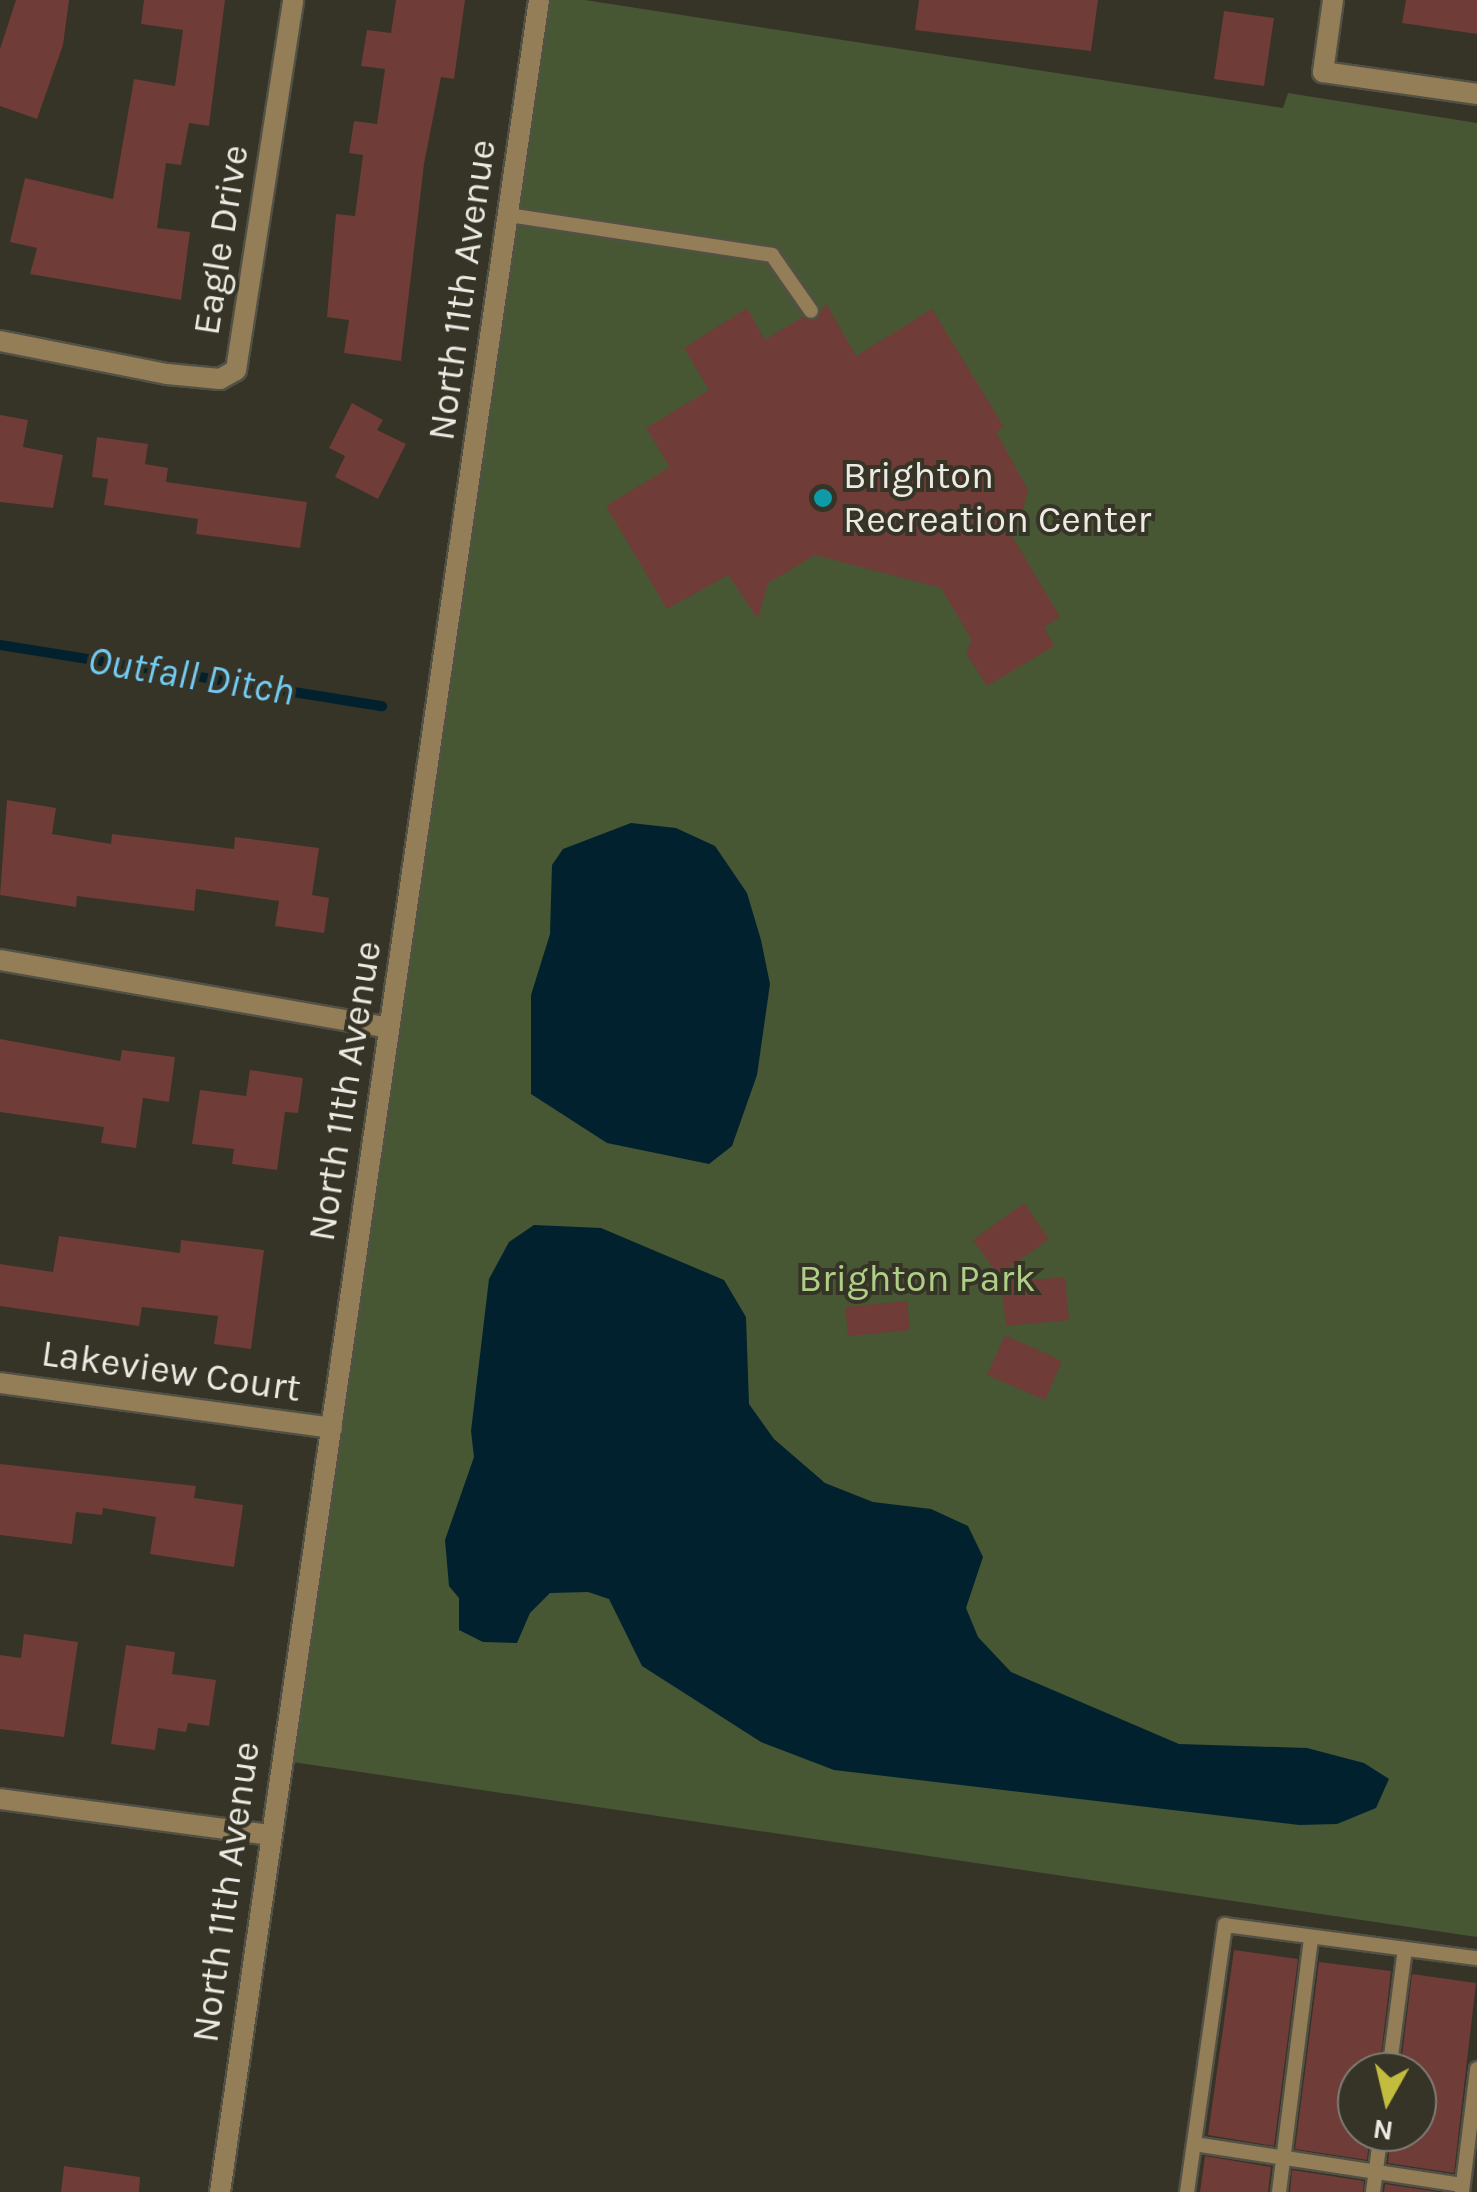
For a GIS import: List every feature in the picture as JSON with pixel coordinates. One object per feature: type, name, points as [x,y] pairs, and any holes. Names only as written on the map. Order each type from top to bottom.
[{"type":"street","name":"Eagle Drive","points":[[0,341],[82,362],[167,374],[220,379],[236,370],[293,0]]},
{"type":"street","name":"North 11th Avenue","points":[[220,2192],[388,1028],[427,800],[539,0]]},
{"type":"street","points":[[1334,0],[1324,72],[1477,94]]},
{"type":"street","points":[[0,960],[388,1028]]},
{"type":"street","name":"Lakeview Court","points":[[0,1383],[332,1428]]},
{"type":"street","points":[[0,1799],[269,1835]]},
{"type":"lane","points":[[508,215],[772,255],[811,310]]},
{"type":"lane","points":[[1187,2192],[1225,1925],[1477,1958]]},
{"type":"lane","points":[[1279,2192],[1310,1936]]},
{"type":"lane","points":[[1392,2052],[1406,1949]]},
{"type":"lane","points":[[1194,2144],[1462,2189],[1477,2069]]},
{"type":"lane","points":[[1373,2192],[1378,2152]]},
{"type":"green space","name":"Brighton Park","points":[[539,0],[585,0],[1283,108],[1288,93],[1477,123],[1477,1937],[279,1760]]},
{"type":"water","points":[[631,823],[676,828],[715,846],[747,893],[761,940],[770,984],[757,1075],[732,1146],[709,1164],[607,1143],[531,1094],[531,995],[550,934],[552,865],[563,849]]},
{"type":"water","points":[[534,1225],[601,1228],[724,1280],[746,1317],[749,1404],[774,1439],[825,1483],[873,1502],[931,1509],[968,1526],[983,1557],[966,1608],[978,1637],[1011,1672],[1179,1744],[1307,1748],[1364,1763],[1389,1779],[1376,1808],[1337,1824],[1299,1825],[834,1770],[761,1742],[642,1666],[609,1599],[588,1592],[550,1593],[530,1613],[517,1643],[483,1642],[459,1630],[459,1598],[449,1586],[445,1540],[474,1457],[471,1431],[489,1279],[509,1242]]},
{"type":"building","points":[[16,0],[69,0],[63,45],[37,119],[0,106],[0,49]]},
{"type":"building","points":[[144,0],[225,0],[209,126],[189,123],[181,165],[166,163],[157,228],[190,232],[181,300],[30,274],[37,248],[10,242],[25,178],[113,199],[134,79],[175,86],[183,30],[141,24]]},
{"type":"building","points":[[396,0],[465,0],[454,79],[441,77],[424,164],[401,361],[344,353],[349,320],[327,317],[336,214],[355,216],[363,155],[349,153],[354,121],[377,124],[385,69],[361,66],[367,30],[391,33]]},
{"type":"building","points":[[919,0],[1098,0],[1091,51],[915,30]]},
{"type":"building","points":[[1406,0],[1477,0],[1477,34],[1402,23]]},
{"type":"building","points":[[1224,11],[1274,18],[1264,86],[1214,79]]},
{"type":"building","name":"Brighton Recreation Center","points":[[826,303],[856,356],[932,309],[1004,427],[996,432],[1028,490],[1021,519],[1006,526],[1060,617],[1044,627],[1054,646],[987,686],[966,653],[972,640],[941,588],[815,555],[768,583],[758,619],[728,575],[667,609],[606,506],[670,467],[646,428],[709,390],[684,348],[747,308],[765,340],[802,317],[816,320]]},
{"type":"building","points":[[352,403],[383,420],[377,430],[406,444],[378,499],[335,477],[345,456],[329,448]]},
{"type":"building","points":[[0,415],[28,420],[23,447],[63,455],[53,508],[0,502]]},
{"type":"building","points":[[97,437],[148,444],[145,464],[168,468],[166,482],[307,502],[300,548],[196,534],[198,519],[104,505],[108,479],[92,477]]},
{"type":"building","points":[[7,800],[56,808],[52,834],[111,844],[112,834],[234,849],[235,837],[319,848],[312,895],[329,898],[324,933],[275,926],[279,901],[196,889],[194,911],[77,896],[76,907],[0,895]]},
{"type":"building","points":[[0,1039],[120,1061],[122,1050],[175,1057],[169,1102],[143,1098],[136,1148],[101,1143],[104,1127],[0,1112]]},
{"type":"building","points":[[250,1070],[303,1078],[298,1113],[285,1112],[277,1170],[232,1164],[234,1149],[192,1144],[200,1090],[246,1096]]},
{"type":"building","points":[[1024,1203],[1049,1239],[998,1275],[973,1240]]},
{"type":"building","points":[[59,1236],[180,1253],[181,1240],[264,1250],[251,1349],[214,1344],[218,1316],[142,1307],[139,1326],[0,1306],[0,1264],[53,1272]]},
{"type":"building","points":[[1065,1277],[1069,1320],[1006,1326],[1001,1283]]},
{"type":"building","points":[[907,1301],[910,1330],[848,1336],[845,1307]]},
{"type":"building","points":[[1005,1335],[1062,1361],[1045,1400],[987,1375]]},
{"type":"building","points":[[0,1464],[196,1486],[194,1498],[243,1505],[234,1567],[150,1554],[156,1517],[103,1508],[102,1515],[76,1512],[72,1544],[0,1535]]},
{"type":"building","points":[[24,1634],[78,1642],[64,1737],[0,1729],[0,1655],[21,1658]]},
{"type":"building","points":[[126,1645],[175,1652],[172,1674],[216,1680],[209,1726],[188,1723],[186,1732],[158,1728],[155,1750],[111,1744]]},
{"type":"building","points":[[1234,1950],[1298,1959],[1274,2146],[1208,2135]]},
{"type":"building","points":[[1319,1962],[1391,1971],[1381,2052],[1337,2052],[1337,2152],[1368,2152],[1367,2160],[1295,2149]]},
{"type":"building","points":[[1412,1974],[1476,1983],[1454,2173],[1388,2163],[1389,2152],[1437,2152],[1437,2052],[1402,2052]]},
{"type":"building","points":[[1205,2156],[1271,2167],[1268,2192],[1200,2192]]},
{"type":"building","points":[[64,2166],[140,2177],[139,2192],[61,2192]]},
{"type":"building","points":[[1292,2170],[1364,2181],[1363,2192],[1290,2192]]},
{"type":"building","points":[[1385,2184],[1438,2192],[1384,2192]]},
{"type":"waterway","name":"Outfall Ditch","points":[[0,645],[382,706]]},
{"type":"place","name":"Brighton Recreation Center","points":[[823,498]]}]
